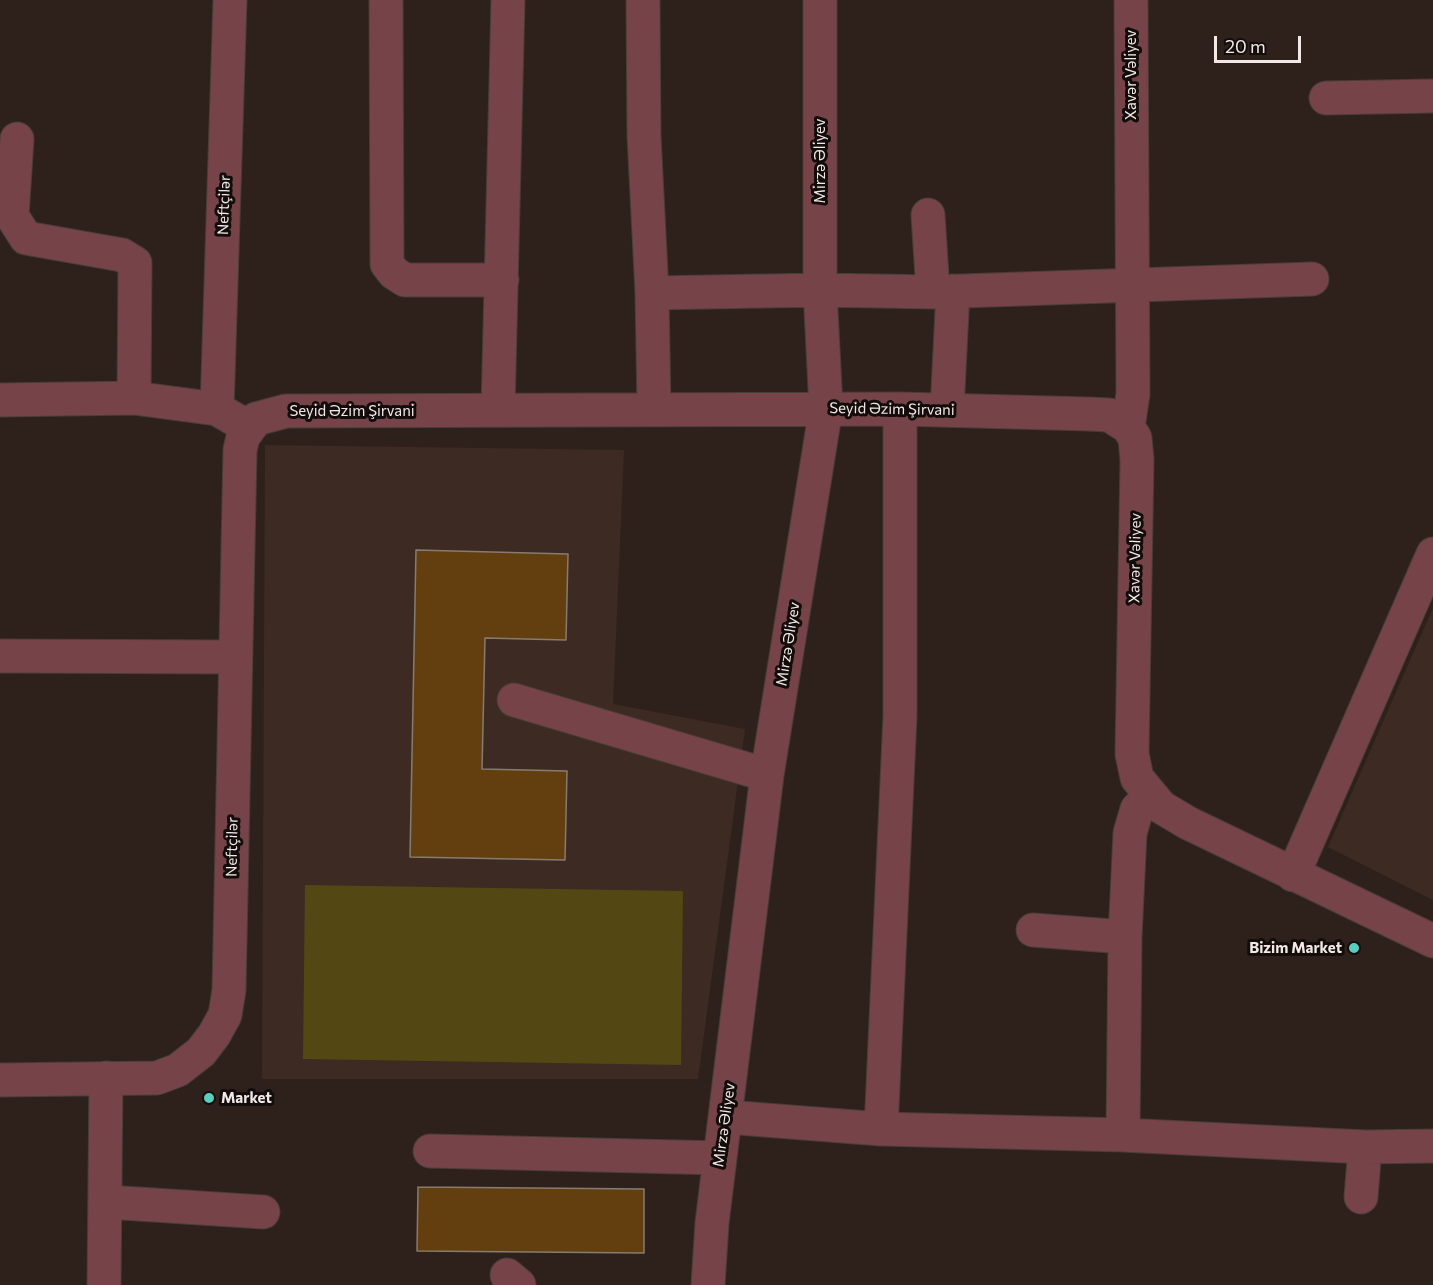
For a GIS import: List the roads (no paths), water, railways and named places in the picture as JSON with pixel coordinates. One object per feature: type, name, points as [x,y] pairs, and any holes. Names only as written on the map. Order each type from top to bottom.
[{"type":"street","name":"Neftçilər","points":[[218,409],[230,0]]},
{"type":"street","points":[[386,0],[387,264],[393,273],[405,280],[502,280]]},
{"type":"street","points":[[498,410],[508,0]]},
{"type":"street","points":[[643,0],[644,136],[652,293],[654,408]]},
{"type":"street","name":"Mirzə Əliyev","points":[[708,1285],[712,1222],[767,775],[826,408],[820,290],[820,0]]},
{"type":"street","name":"Xavər Vəliyev","points":[[1131,0],[1133,394],[1128,427],[1135,438],[1137,459],[1132,754],[1137,778],[1161,807],[1188,823],[1433,940]]},
{"type":"street","points":[[1326,98],[1433,96]]},
{"type":"street","points":[[17,139],[12,216],[26,238],[122,255],[135,263],[134,398]]},
{"type":"street","points":[[928,215],[943,291],[947,410]]},
{"type":"street","points":[[652,293],[820,290],[943,291],[1312,279]]},
{"type":"street","points":[[0,400],[134,398],[218,409],[248,427]]},
{"type":"street","name":"Seyid Əzim Şirvani","points":[[248,427],[264,415],[286,411],[654,408],[900,409],[1109,415],[1128,427]]},
{"type":"street","points":[[881,1129],[900,716],[900,409]]},
{"type":"street","name":"Neftçilər","points":[[0,1080],[157,1078],[178,1070],[201,1052],[225,1015],[229,990],[240,450],[248,427]]},
{"type":"street","points":[[1293,874],[1433,554]]},
{"type":"street","points":[[0,656],[235,657]]},
{"type":"street","points":[[514,700],[767,775]]},
{"type":"street","points":[[1123,1135],[1125,937],[1130,833],[1137,809],[1150,795]]},
{"type":"street","points":[[1033,930],[1125,937]]},
{"type":"street","points":[[104,1285],[107,1202],[106,1078]]},
{"type":"street","points":[[726,1117],[881,1129],[1123,1135],[1365,1147],[1433,1146]]},
{"type":"street","points":[[1361,1197],[1365,1147]]},
{"type":"street","points":[[430,1151],[720,1158]]},
{"type":"street","points":[[107,1202],[263,1212]]},
{"type":"place","name":"Bizim Market","points":[[1354,948]]},
{"type":"place","name":"Market","points":[[209,1098]]}]
